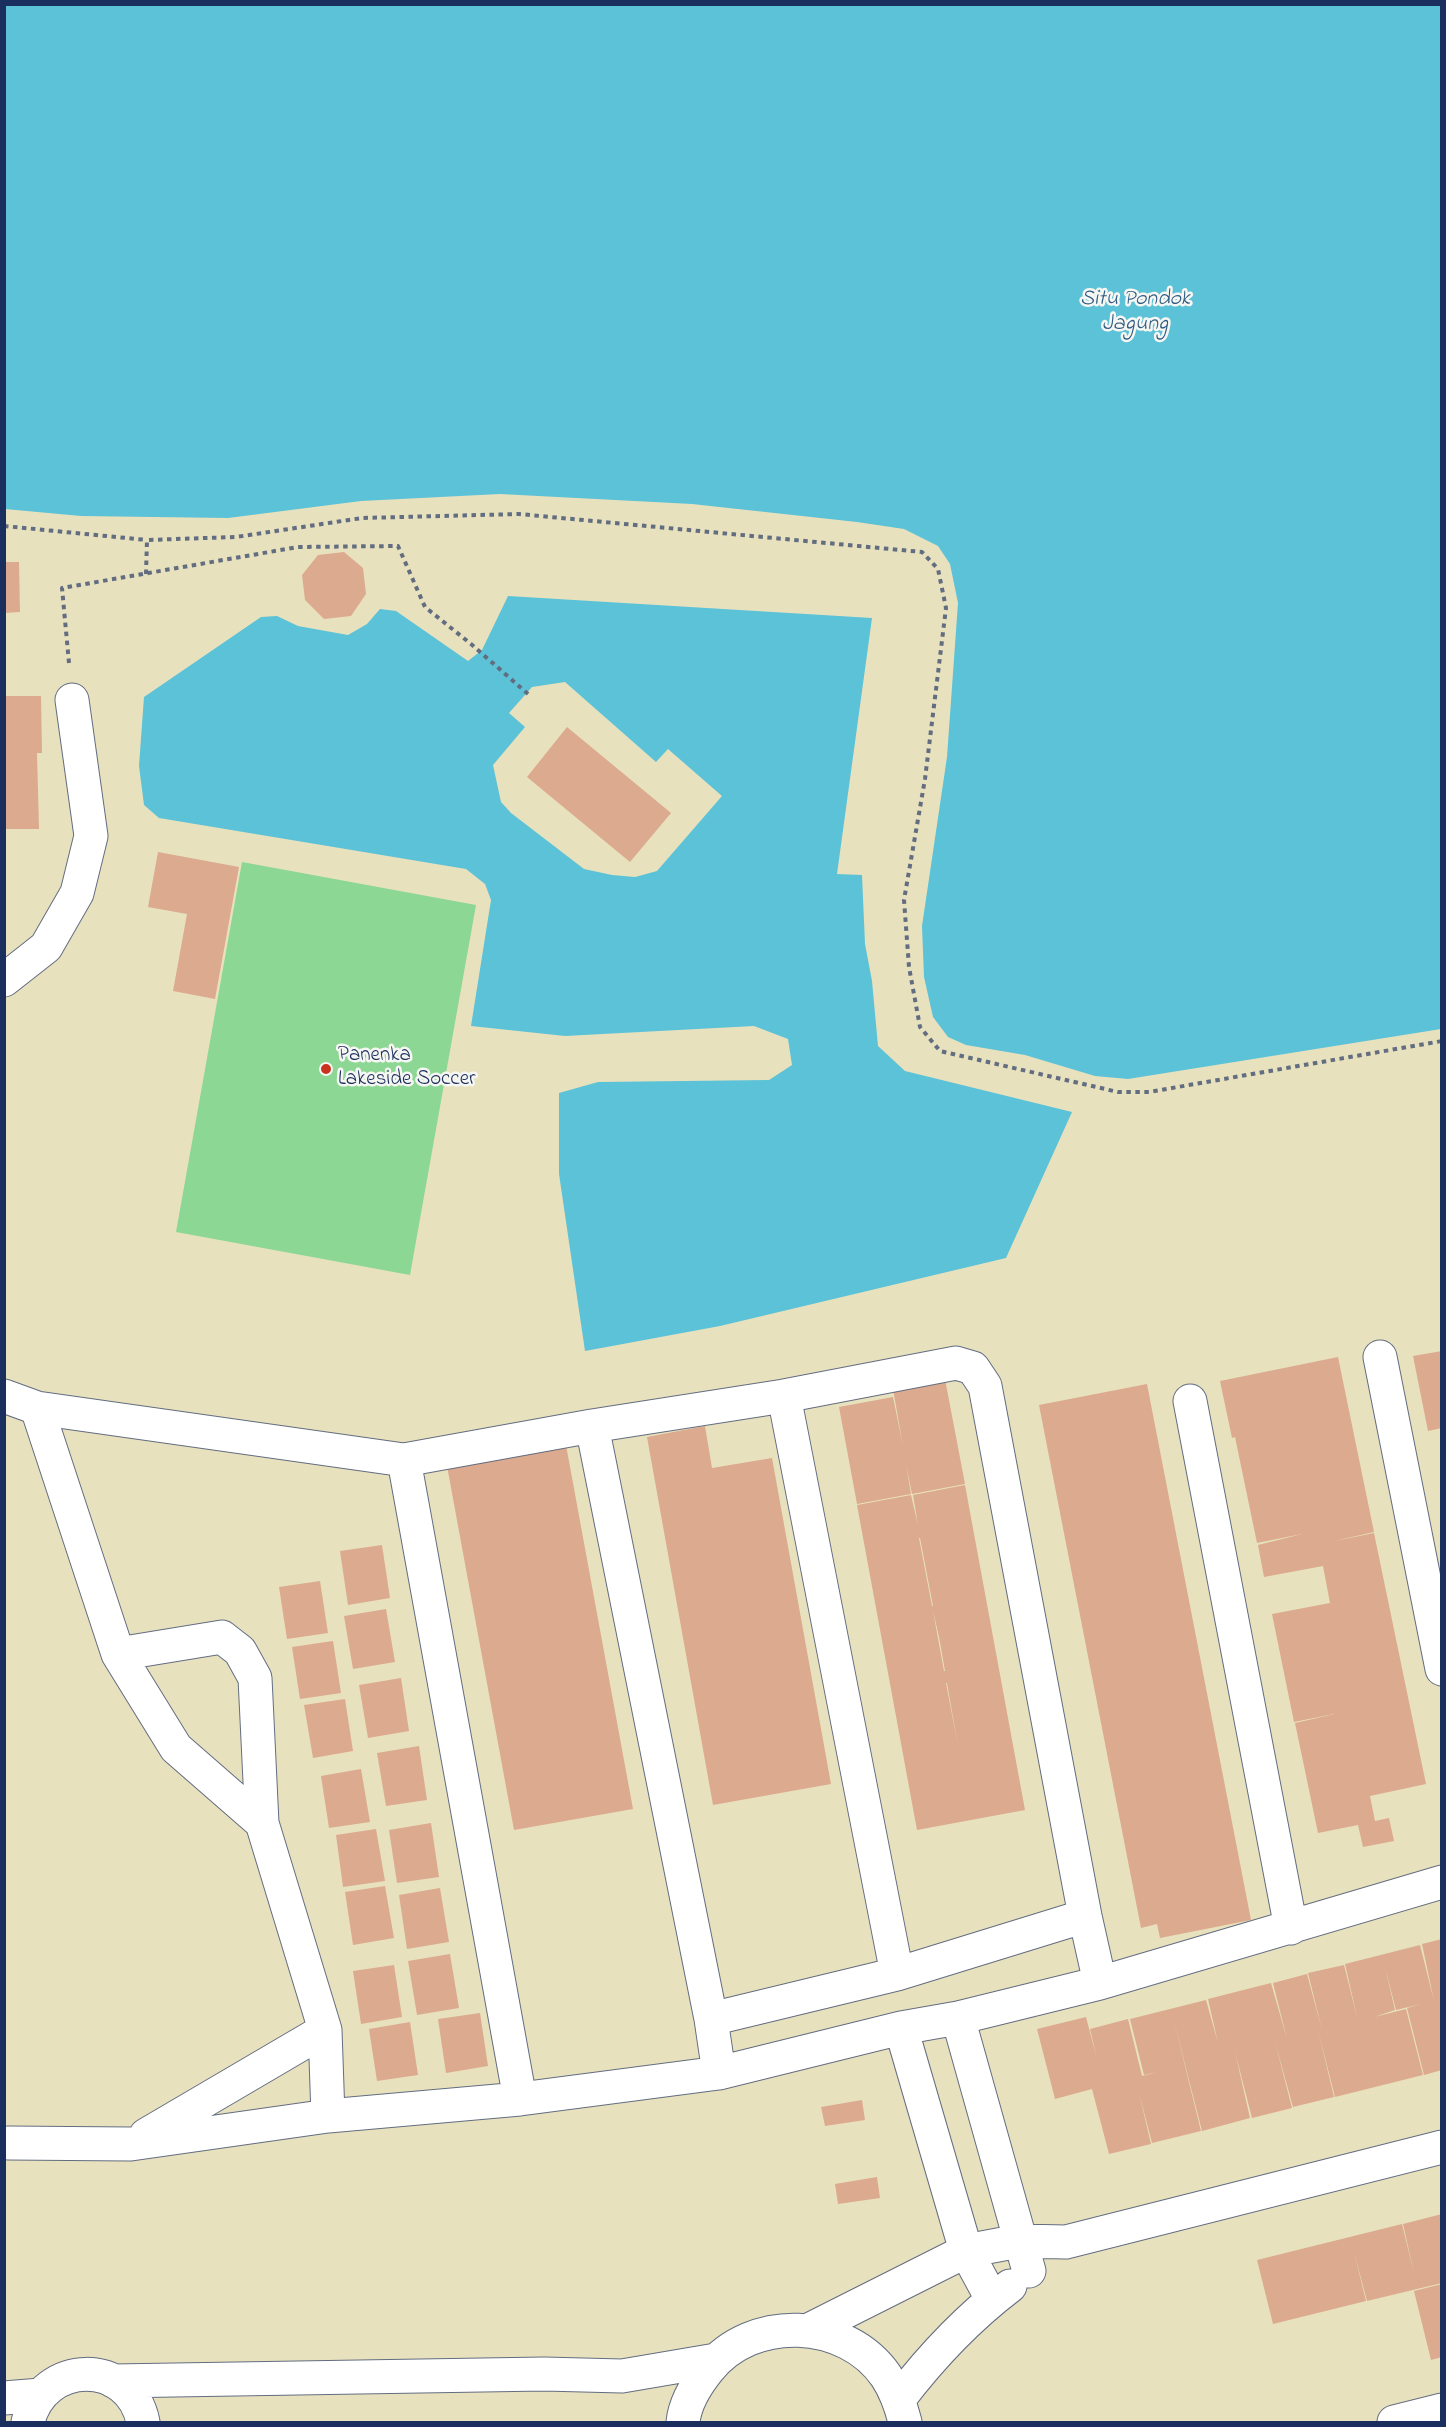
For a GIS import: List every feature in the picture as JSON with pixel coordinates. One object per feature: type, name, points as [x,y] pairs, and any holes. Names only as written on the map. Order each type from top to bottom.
[{"type":"street","points":[[4,980],[46,947],[77,893],[91,836],[72,700]]},
{"type":"street","points":[[1380,1357],[1442,1669]]},
{"type":"street","points":[[4,1396],[37,1408],[404,1460],[592,1425],[784,1396],[956,1363],[973,1368],[986,1386],[1084,1916],[1100,1983]]},
{"type":"street","points":[[784,1396],[897,1974]]},
{"type":"street","points":[[1190,1401],[1291,1928]]},
{"type":"street","points":[[37,1408],[118,1654],[176,1748],[262,1823]]},
{"type":"street","points":[[592,1425],[711,2019],[719,2073]]},
{"type":"street","points":[[404,1460],[520,2099]]},
{"type":"street","points":[[118,1654],[222,1637],[240,1651],[255,1678],[262,1823],[325,2030],[328,2116]]},
{"type":"street","points":[[8,2143],[131,2144],[328,2116],[520,2099],[719,2073],[901,2028],[958,2018],[1100,1983],[1442,1882]]},
{"type":"street","points":[[711,2019],[897,1974],[1084,1916]]},
{"type":"street","points":[[958,2018],[1024,2256]]},
{"type":"street","points":[[901,2028],[966,2251],[992,2299]]},
{"type":"street","points":[[131,2144],[325,2030]]},
{"type":"street","points":[[809,2330],[966,2251],[1024,2256],[1066,2242],[1442,2147]]},
{"type":"street","points":[[902,2411],[928,2361],[992,2299],[1024,2256]]},
{"type":"street","points":[[683,2422],[696,2386],[716,2360],[741,2342],[772,2331],[809,2330],[845,2341],[867,2356],[886,2376],[902,2411]]},
{"type":"street","points":[[113,2381],[543,2374],[622,2376],[716,2360]]},
{"type":"street","points":[[4,2398],[34,2409],[56,2382],[75,2375],[94,2374],[113,2381],[129,2393],[141,2410],[143,2422]]},
{"type":"street","points":[[1394,2422],[1442,2409]]},
{"type":"path","points":[[4,526],[147,540],[236,537],[362,518],[519,514],[922,552],[938,569],[946,608],[925,779],[904,900],[909,967],[920,1027],[940,1051],[1118,1092],[1149,1092],[1442,1041]]},
{"type":"path","points":[[146,574],[147,540]]},
{"type":"path","points":[[72,700],[62,588],[298,548],[398,546],[425,607],[528,694]]},
{"type":"green space","name":"Panenka Lakeside Soccer","points":[[242,862],[476,905],[410,1275],[176,1232]]},
{"type":"water","name":"Situ Pondok Jagung","points":[[4,5],[1441,5],[1441,1029],[1128,1079],[1095,1076],[1025,1055],[966,1045],[948,1037],[933,1017],[924,977],[922,926],[947,757],[958,603],[950,564],[938,546],[904,529],[692,504],[500,494],[361,501],[228,518],[81,516],[5,509]]},
{"type":"water","points":[[508,596],[872,618],[837,874],[862,875],[865,944],[872,981],[878,1046],[905,1071],[1072,1112],[1006,1258],[720,1326],[585,1351],[559,1174],[559,1093],[598,1082],[769,1080],[792,1065],[788,1039],[754,1026],[565,1036],[471,1026],[491,900],[485,884],[466,869],[159,818],[144,805],[139,766],[144,697],[261,617],[277,616],[298,626],[348,635],[367,624],[380,609],[396,611],[468,661],[482,650]]},
{"type":"pier","points":[[565,682],[656,762],[668,749],[722,796],[657,871],[635,877],[584,869],[511,813],[501,802],[493,765],[525,727],[509,713],[532,687]]},
{"type":"building","points":[[344,552],[363,568],[366,594],[351,616],[324,619],[305,600],[302,575],[318,555]]},
{"type":"building","points":[[4,562],[19,562],[20,612],[4,613]]},
{"type":"building","points":[[4,696],[41,696],[42,753],[37,753],[39,829],[4,829]]},
{"type":"building","points":[[567,727],[671,813],[630,862],[527,777]]},
{"type":"building","points":[[158,852],[239,867],[215,999],[173,991],[187,914],[148,907]]},
{"type":"building","points":[[1442,1351],[1442,1428],[1428,1431],[1413,1356]]},
{"type":"building","points":[[1338,1357],[1374,1532],[1330,1542],[1374,1533],[1426,1784],[1370,1796],[1375,1821],[1389,1818],[1394,1841],[1363,1847],[1358,1825],[1318,1833],[1295,1723],[1339,1713],[1294,1722],[1272,1614],[1330,1603],[1323,1566],[1264,1577],[1258,1545],[1302,1534],[1257,1543],[1235,1437],[1232,1438],[1220,1381]]},
{"type":"building","points":[[945,1379],[965,1484],[912,1494],[906,1464],[911,1494],[857,1504],[839,1407],[893,1397],[903,1446],[893,1389]]},
{"type":"building","points":[[1147,1384],[1251,1920],[1160,1938],[1157,1924],[1141,1928],[1039,1405]]},
{"type":"building","points":[[705,1426],[712,1468],[772,1458],[831,1784],[713,1805],[647,1437]]},
{"type":"building","points":[[566,1445],[633,1809],[514,1830],[447,1466]]},
{"type":"building","points":[[965,1485],[1025,1810],[917,1830],[857,1505],[911,1495],[918,1525],[913,1495]],"holes":[[[920,1538],[933,1606],[932,1606]],[[933,1611],[939,1637],[944,1671]],[[946,1683],[947,1683],[958,1746]]]},
{"type":"building","points":[[382,1545],[390,1598],[348,1605],[340,1551]]},
{"type":"building","points":[[320,1581],[328,1633],[287,1639],[279,1587]]},
{"type":"building","points":[[386,1609],[395,1662],[353,1669],[344,1616]]},
{"type":"building","points":[[333,1641],[341,1693],[300,1699],[292,1647]]},
{"type":"building","points":[[401,1678],[409,1731],[368,1738],[359,1685]]},
{"type":"building","points":[[345,1699],[353,1751],[313,1758],[304,1705]]},
{"type":"building","points":[[419,1746],[427,1800],[386,1806],[377,1753]]},
{"type":"building","points":[[361,1769],[370,1822],[329,1828],[321,1776]]},
{"type":"building","points":[[431,1823],[439,1877],[397,1883],[389,1830]]},
{"type":"building","points":[[376,1829],[385,1881],[343,1887],[336,1835]]},
{"type":"building","points":[[385,1886],[394,1938],[353,1945],[345,1892]]},
{"type":"building","points":[[440,1888],[449,1942],[407,1949],[399,1895]]},
{"type":"building","points":[[1442,1939],[1442,2070],[1424,2075],[1407,2008],[1421,2004],[1396,2010],[1385,1967],[1395,2010],[1374,2017],[1406,2009],[1423,2075],[1335,2097],[1318,2030],[1334,2097],[1293,2107],[1275,2042],[1292,2108],[1252,2118],[1235,2052],[1250,2118],[1202,2131],[1174,2021],[1201,2131],[1152,2143],[1139,2093],[1151,2144],[1109,2154],[1092,2089],[1055,2099],[1037,2029],[1086,2017],[1097,2059],[1090,2029],[1128,2019],[1142,2076],[1158,2072],[1144,2075],[1130,2019],[1206,2000],[1218,2043],[1208,1999],[1271,1983],[1287,2039],[1273,1983],[1307,1974],[1322,2030],[1308,1973],[1344,1965],[1358,2021],[1345,1964],[1420,1945],[1434,2001],[1422,1944]]},
{"type":"building","points":[[450,1954],[459,2008],[417,2015],[408,1961]]},
{"type":"building","points":[[394,1965],[402,2017],[361,2024],[353,1971]]},
{"type":"building","points":[[480,2013],[488,2066],[446,2073],[438,2019]]},
{"type":"building","points":[[410,2022],[418,2075],[377,2081],[369,2029]]},
{"type":"building","points":[[862,2100],[865,2120],[825,2126],[821,2107]]},
{"type":"building","points":[[877,2177],[880,2198],[838,2204],[835,2184]]},
{"type":"building","points":[[1442,2214],[1442,2283],[1367,2301],[1354,2252],[1366,2301],[1273,2324],[1257,2260],[1402,2224],[1414,2273],[1403,2224]]},
{"type":"building","points":[[1442,2284],[1442,2357],[1431,2360],[1414,2291]]},
{"type":"place","name":"Panenka Lakeside Soccer","points":[[326,1069]]}]
